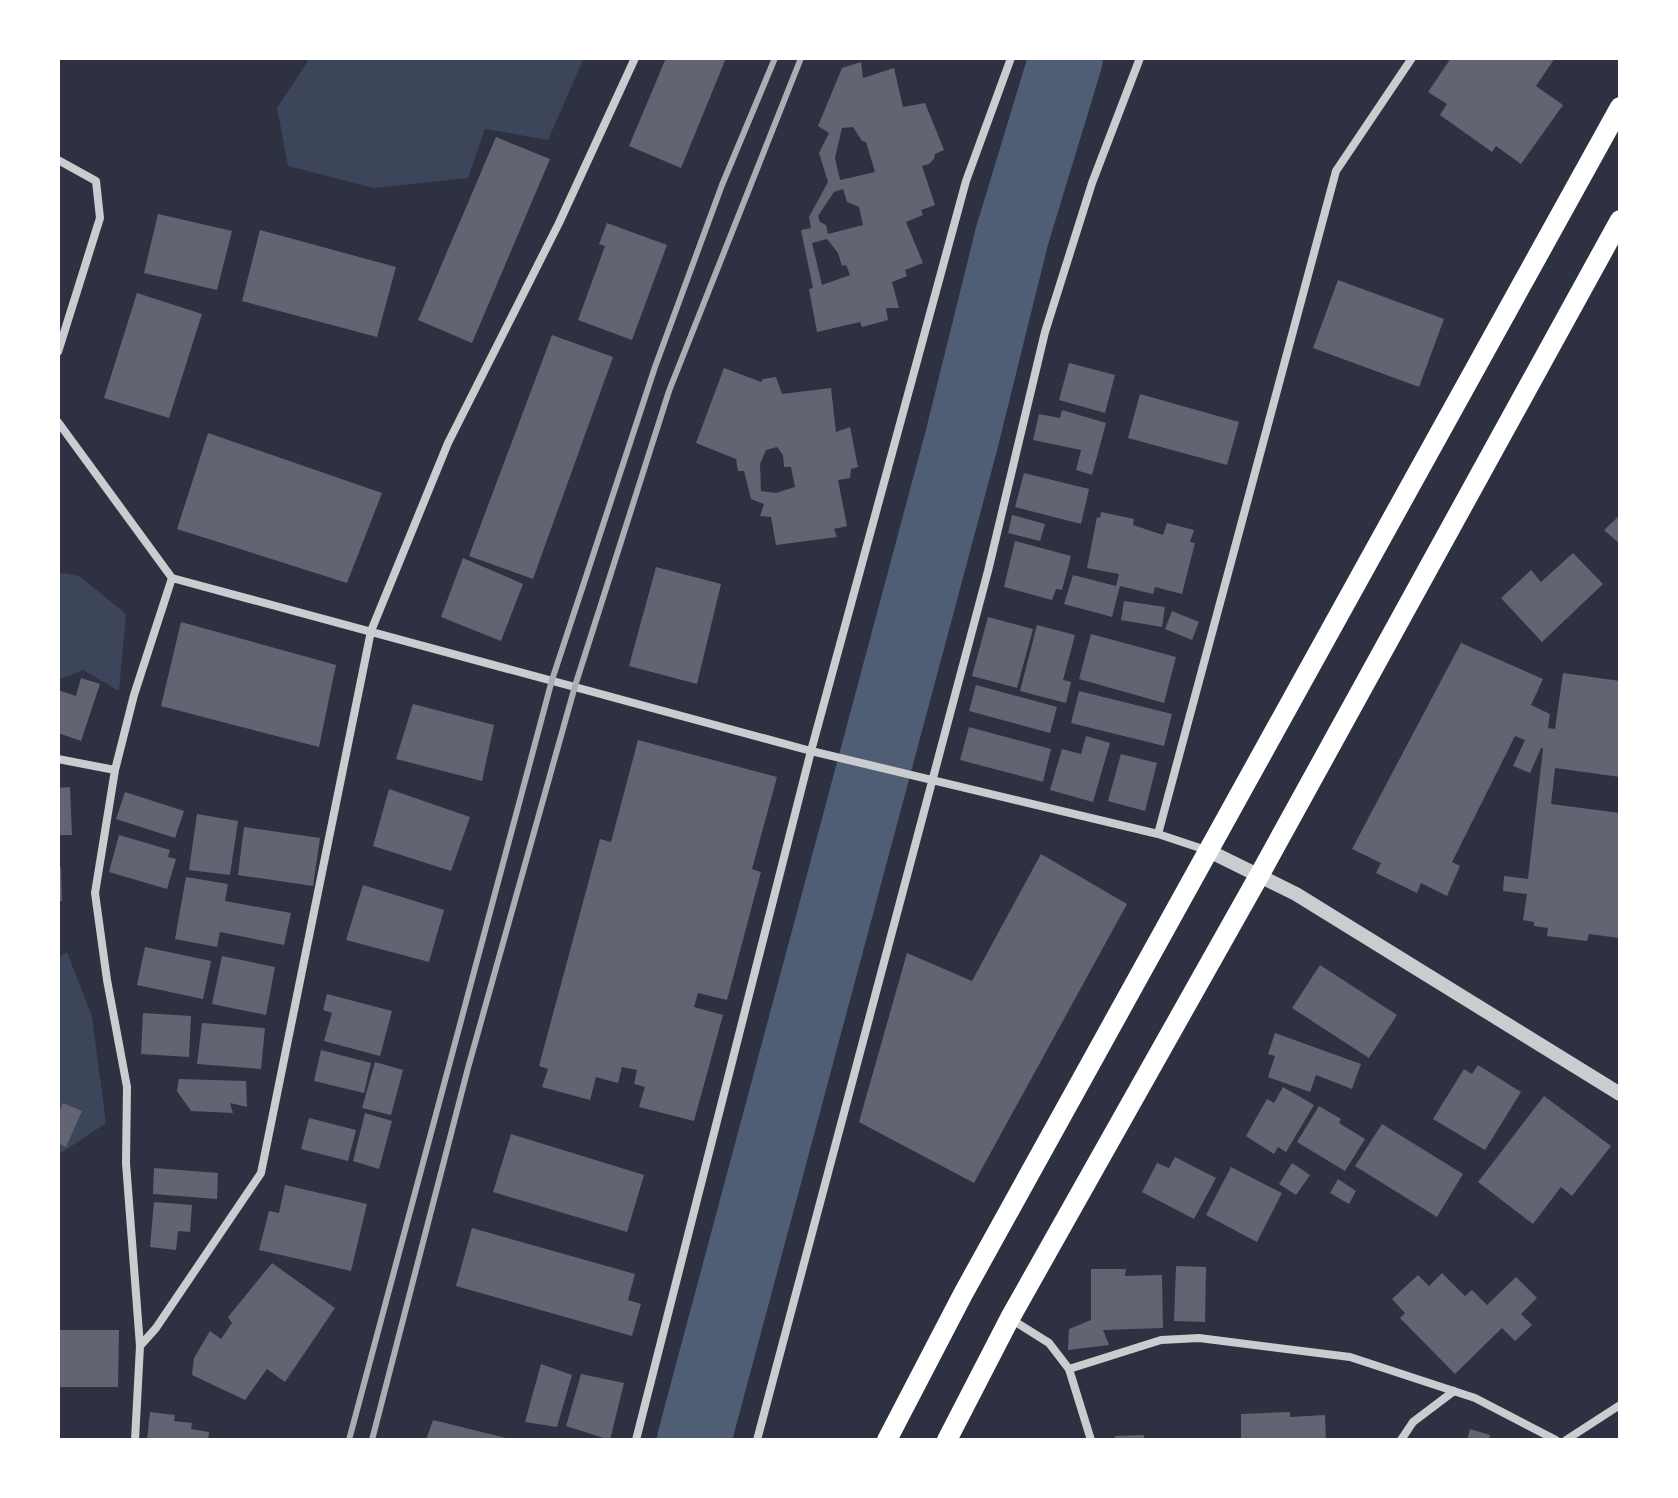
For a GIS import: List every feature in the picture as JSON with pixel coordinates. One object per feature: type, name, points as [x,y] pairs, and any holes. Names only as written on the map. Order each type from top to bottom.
[{"type":"main road","points":[[887,1440],[970,1281],[1620,107]]},
{"type":"main road","points":[[947,1440],[1010,1318],[1260,874],[1620,220]]},
{"type":"street","points":[[140,1346],[156,1328],[261,1173],[371,631],[448,443],[559,223],[635,58]]},
{"type":"street","points":[[636,1440],[811,751],[966,181],[1011,58]]},
{"type":"street","points":[[757,1440],[988,571],[1045,332],[1092,183],[1140,58]]},
{"type":"street","points":[[1158,834],[1336,171],[1412,58]]},
{"type":"street","points":[[58,160],[96,181],[100,218],[58,352]]},
{"type":"street","points":[[58,422],[172,578],[811,751],[1158,834],[1209,851],[1296,894],[1620,1094]]},
{"type":"street","points":[[135,1440],[140,1346],[126,1163],[127,1087],[95,893],[115,770],[134,695],[172,578]]},
{"type":"street","points":[[58,759],[115,770]]},
{"type":"street","points":[[1010,1318],[1049,1343],[1069,1369],[1091,1440]]},
{"type":"street","points":[[1069,1369],[1161,1340],[1199,1338],[1350,1357],[1475,1398],[1556,1440]]},
{"type":"street","points":[[1401,1440],[1413,1422],[1454,1391]]},
{"type":"street","points":[[1566,1440],[1620,1405]]},
{"type":"shaded area","points":[[310,58],[584,58],[548,140],[485,129],[468,178],[374,188],[288,166],[277,108]]},
{"type":"shaded area","points":[[58,572],[79,576],[126,614],[119,691],[83,670],[58,680]]},
{"type":"shaded area","points":[[67,952],[92,1017],[106,1123],[58,1155],[58,958]]},
{"type":"building","points":[[666,58],[726,58],[681,168],[629,146]]},
{"type":"building","points":[[1451,58],[1555,58],[1536,86],[1563,105],[1521,164],[1496,146],[1492,152],[1440,115],[1447,104],[1428,92]]},
{"type":"building","points":[[861,62],[863,78],[894,68],[903,107],[925,103],[944,150],[935,154],[929,164],[922,166],[935,205],[921,210],[923,215],[906,222],[923,263],[905,270],[907,276],[892,282],[899,308],[886,308],[888,320],[862,327],[860,322],[817,332],[809,289],[813,288],[801,230],[811,228],[809,217],[828,182],[819,153],[829,133],[818,126],[842,68]],"holes":[[[853,127],[866,142],[875,172],[840,180],[835,158],[842,128]],[[843,189],[847,202],[859,207],[863,225],[828,234],[826,225],[820,222],[818,216],[834,192]],[[827,239],[850,275],[822,285],[812,243]]]},
{"type":"building","points":[[496,137],[550,159],[472,343],[418,320]]},
{"type":"building","points":[[158,214],[232,231],[217,290],[144,273]]},
{"type":"building","points":[[607,223],[667,245],[632,340],[578,320],[605,246],[599,244]]},
{"type":"building","points":[[260,230],[396,267],[377,337],[242,301]]},
{"type":"building","points":[[1338,280],[1444,319],[1419,387],[1313,348]]},
{"type":"building","points":[[137,293],[202,314],[169,418],[104,398]]},
{"type":"building","points":[[552,335],[613,357],[533,579],[469,556]]},
{"type":"building","points":[[1069,363],[1115,375],[1105,413],[1059,400]]},
{"type":"building","points":[[724,368],[761,382],[776,377],[782,394],[831,388],[836,432],[850,427],[858,467],[851,469],[850,478],[838,480],[847,526],[834,529],[837,537],[776,545],[771,517],[760,516],[764,504],[751,499],[744,471],[738,471],[736,459],[696,443]],"holes":[[[777,447],[783,455],[784,467],[791,467],[795,487],[776,493],[761,491],[760,464],[766,450]]]},
{"type":"building","points":[[1140,394],[1239,422],[1227,465],[1128,438]]},
{"type":"building","points":[[1062,410],[1106,423],[1092,475],[1076,470],[1081,450],[1033,440],[1039,414],[1060,418]]},
{"type":"building","points":[[208,433],[382,493],[347,583],[177,529]]},
{"type":"building","points":[[1024,473],[1089,489],[1081,524],[1015,507]]},
{"type":"building","points":[[1101,512],[1134,519],[1133,525],[1163,535],[1167,523],[1194,530],[1190,542],[1195,543],[1182,594],[1155,587],[1153,594],[1120,586],[1112,617],[1064,604],[1073,575],[1116,586],[1119,574],[1087,568],[1097,517],[1100,518]]},
{"type":"building","points":[[1012,515],[1045,524],[1040,541],[1008,533]]},
{"type":"building","points":[[1620,515],[1620,544],[1604,530]]},
{"type":"building","points":[[1015,541],[1071,556],[1062,590],[1056,589],[1052,600],[1004,587]]},
{"type":"building","points":[[1573,553],[1603,584],[1542,642],[1501,598],[1531,570],[1541,582]]},
{"type":"building","points":[[463,558],[523,584],[501,641],[441,617]]},
{"type":"building","points":[[656,567],[721,584],[697,684],[629,666]]},
{"type":"building","points":[[1124,601],[1165,607],[1162,627],[1121,620]]},
{"type":"building","points":[[1172,611],[1199,622],[1192,640],[1165,629]]},
{"type":"building","points":[[988,617],[1033,629],[1017,688],[972,676]]},
{"type":"building","points":[[181,622],[336,665],[319,747],[161,706]]},
{"type":"building","points":[[1037,625],[1075,635],[1063,680],[1071,682],[1066,703],[1020,691]]},
{"type":"building","points":[[1091,634],[1176,657],[1164,703],[1079,679]]},
{"type":"building","points":[[1461,643],[1543,679],[1531,705],[1550,714],[1548,728],[1555,729],[1563,673],[1620,681],[1620,777],[1555,768],[1551,804],[1620,813],[1619,938],[1589,934],[1587,941],[1547,936],[1548,928],[1523,920],[1527,894],[1503,891],[1504,876],[1528,879],[1543,749],[1530,773],[1513,766],[1525,740],[1515,736],[1452,862],[1460,866],[1447,896],[1421,883],[1417,893],[1376,873],[1381,863],[1352,849]]},
{"type":"building","points":[[81,678],[100,684],[81,741],[58,733],[58,690],[76,696]]},
{"type":"building","points":[[976,685],[1057,707],[1050,733],[969,711]]},
{"type":"building","points":[[1079,691],[1172,714],[1164,746],[1071,723]]},
{"type":"building","points":[[413,704],[494,725],[482,781],[396,759]]},
{"type":"building","points":[[969,727],[1051,749],[1043,782],[960,760]]},
{"type":"building","points":[[1086,736],[1110,743],[1093,802],[1050,790],[1062,749],[1081,754]]},
{"type":"building","points":[[638,740],[777,777],[752,869],[761,872],[727,1000],[698,993],[694,1007],[723,1015],[694,1121],[639,1107],[645,1087],[634,1084],[637,1070],[622,1067],[618,1083],[596,1077],[590,1100],[542,1087],[548,1069],[539,1066],[600,839],[611,842]]},
{"type":"building","points":[[1121,754],[1157,763],[1145,811],[1108,801]]},
{"type":"building","points":[[70,787],[72,835],[58,835],[58,788]]},
{"type":"building","points":[[389,789],[470,817],[451,871],[373,846]]},
{"type":"building","points":[[125,792],[184,811],[175,838],[116,819]]},
{"type":"building","points":[[197,814],[238,821],[230,875],[189,870]]},
{"type":"building","points":[[244,827],[320,838],[313,886],[238,875]]},
{"type":"building","points":[[119,835],[170,850],[168,857],[176,859],[167,889],[109,872]]},
{"type":"building","points":[[1041,854],[1127,904],[974,1183],[859,1122],[907,953],[972,981]]},
{"type":"building","points":[[58,867],[61,867],[62,901],[58,901]]},
{"type":"building","points":[[186,877],[228,884],[225,901],[291,913],[284,945],[220,932],[217,947],[175,939]]},
{"type":"building","points":[[363,885],[444,910],[429,962],[346,940]]},
{"type":"building","points":[[145,947],[211,961],[203,999],[137,985]]},
{"type":"building","points":[[222,956],[275,967],[266,1015],[212,1004]]},
{"type":"building","points":[[1320,965],[1397,1015],[1369,1058],[1292,1008]]},
{"type":"building","points":[[327,994],[392,1011],[380,1056],[324,1041],[332,1013],[323,1010]]},
{"type":"building","points":[[143,1013],[191,1016],[189,1057],[141,1054]]},
{"type":"building","points":[[202,1023],[265,1028],[261,1069],[197,1064]]},
{"type":"building","points":[[1275,1033],[1361,1064],[1352,1089],[1316,1075],[1310,1092],[1268,1077],[1275,1056],[1268,1054]]},
{"type":"building","points":[[321,1050],[371,1063],[364,1093],[314,1081]]},
{"type":"building","points":[[375,1062],[403,1070],[391,1115],[362,1108]]},
{"type":"building","points":[[1478,1065],[1521,1092],[1485,1150],[1433,1119],[1464,1069],[1472,1074]]},
{"type":"building","points":[[179,1079],[246,1081],[247,1107],[230,1103],[233,1113],[191,1111],[177,1091]]},
{"type":"building","points":[[1283,1087],[1314,1105],[1286,1152],[1278,1147],[1274,1154],[1246,1136],[1267,1099],[1274,1103]]},
{"type":"building","points":[[1544,1096],[1611,1146],[1572,1196],[1561,1187],[1533,1224],[1478,1182]]},
{"type":"building","points":[[63,1103],[82,1111],[66,1147],[58,1143],[58,1114]]},
{"type":"building","points":[[1319,1106],[1365,1139],[1345,1171],[1297,1142]]},
{"type":"building","points":[[365,1113],[392,1121],[379,1169],[353,1161]]},
{"type":"building","points":[[309,1118],[356,1130],[348,1161],[301,1149]]},
{"type":"building","points":[[1382,1124],[1463,1174],[1437,1217],[1355,1166]]},
{"type":"building","points":[[511,1134],[644,1175],[627,1232],[493,1192]]},
{"type":"building","points":[[1175,1157],[1216,1178],[1194,1219],[1142,1192],[1157,1163],[1169,1168]]},
{"type":"building","points":[[1292,1163],[1310,1175],[1296,1195],[1279,1184]]},
{"type":"building","points":[[1231,1167],[1282,1193],[1257,1242],[1206,1215]]},
{"type":"building","points":[[154,1168],[218,1173],[217,1199],[153,1194]]},
{"type":"building","points":[[1338,1179],[1356,1191],[1349,1204],[1330,1193]]},
{"type":"building","points":[[285,1185],[367,1204],[351,1271],[259,1250],[269,1211],[279,1213]]},
{"type":"building","points":[[154,1202],[192,1205],[190,1232],[178,1231],[176,1250],[150,1247]]},
{"type":"building","points":[[472,1228],[635,1274],[628,1300],[641,1304],[632,1336],[456,1286]]},
{"type":"building","points":[[272,1263],[335,1308],[285,1382],[267,1369],[245,1400],[192,1375],[194,1358],[210,1331],[221,1339],[232,1323],[228,1317]]},
{"type":"building","points":[[1176,1266],[1206,1267],[1205,1322],[1174,1321]]},
{"type":"building","points":[[1091,1269],[1126,1269],[1125,1276],[1162,1275],[1163,1328],[1103,1330],[1109,1345],[1068,1350],[1069,1329],[1091,1320]]},
{"type":"building","points":[[1442,1273],[1465,1296],[1472,1290],[1487,1305],[1516,1277],[1537,1298],[1521,1314],[1532,1325],[1515,1341],[1502,1328],[1455,1374],[1400,1318],[1405,1313],[1392,1299],[1418,1275],[1429,1286]]},
{"type":"building","points":[[58,1330],[119,1330],[118,1387],[58,1387]]},
{"type":"building","points":[[541,1364],[572,1375],[557,1427],[525,1422]]},
{"type":"building","points":[[581,1374],[624,1383],[610,1440],[566,1426]]},
{"type":"building","points":[[150,1412],[175,1415],[174,1421],[192,1423],[191,1429],[209,1432],[208,1440],[147,1440]]},
{"type":"building","points":[[1290,1412],[1290,1417],[1325,1415],[1326,1440],[1241,1440],[1241,1414]]},
{"type":"building","points":[[433,1420],[510,1439],[426,1440]]},
{"type":"building","points":[[1470,1429],[1490,1435],[1489,1440],[1467,1440]]},
{"type":"building","points":[[1144,1435],[1144,1440],[1115,1440],[1115,1436]]},
{"type":"waterway","points":[[694,1440],[961,442],[1012,236],[1066,58]]},
{"type":"railway","points":[[349,1440],[552,680],[655,367],[722,185],[775,58]]},
{"type":"railway","points":[[372,1440],[468,1068],[575,686],[669,391],[801,58]]}]
